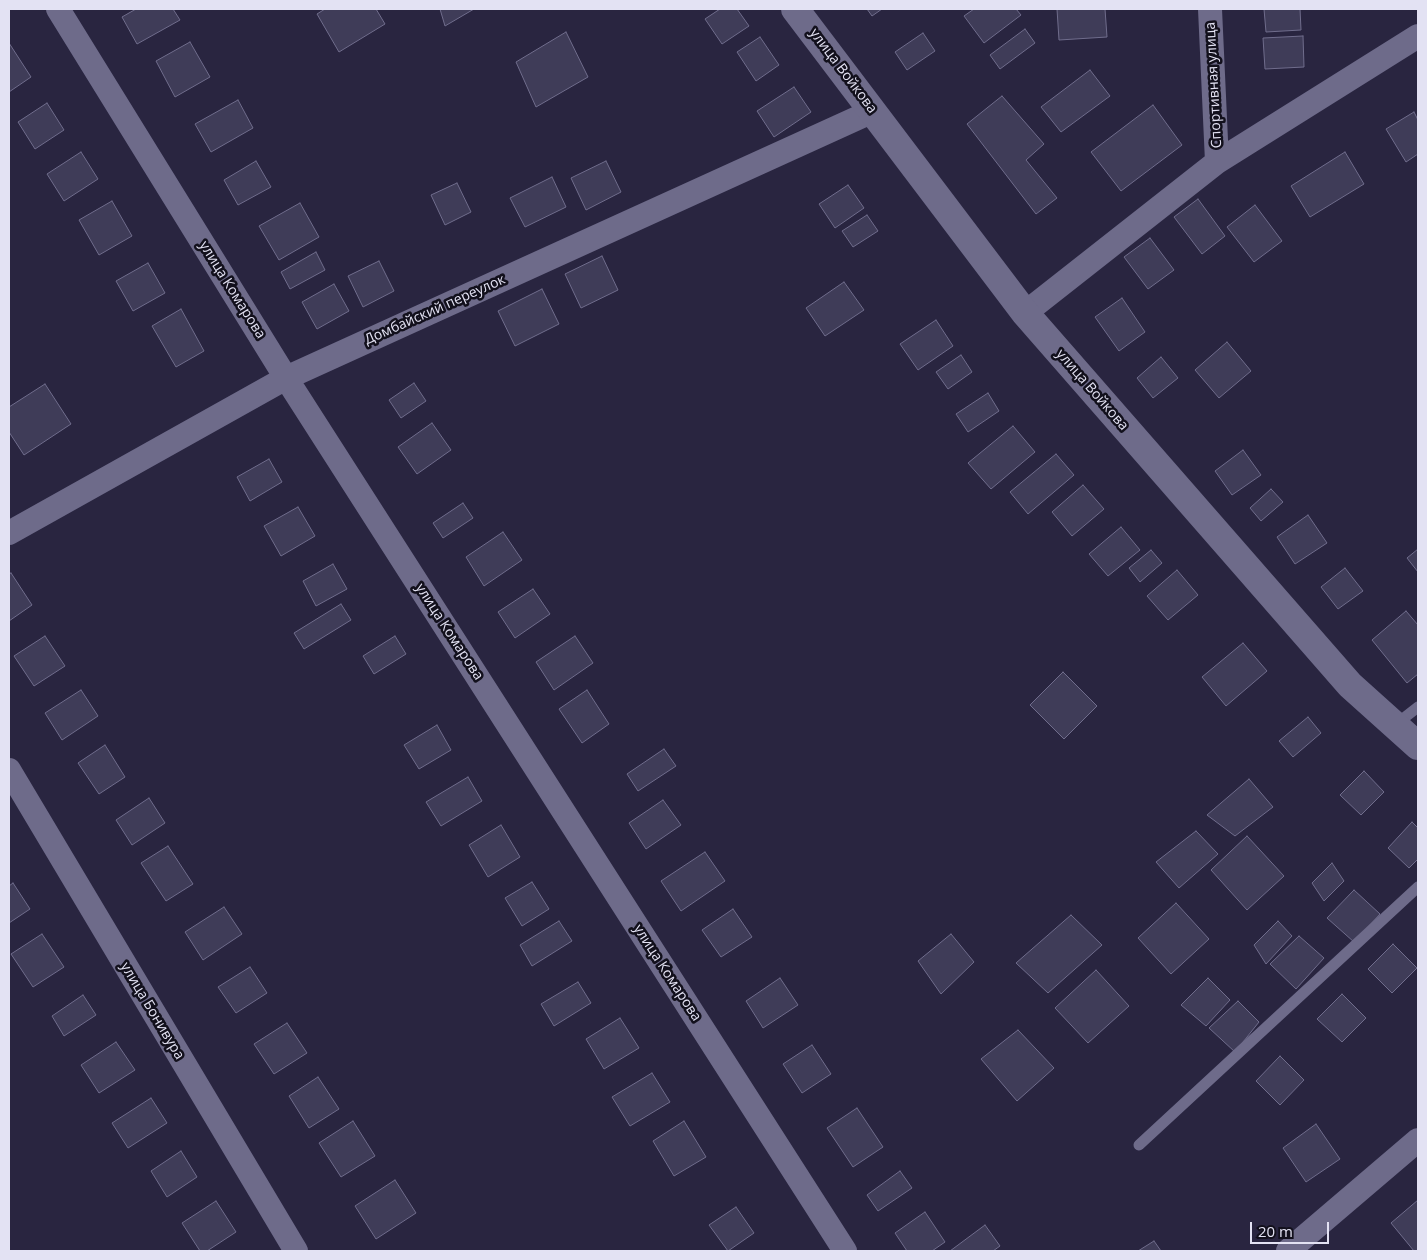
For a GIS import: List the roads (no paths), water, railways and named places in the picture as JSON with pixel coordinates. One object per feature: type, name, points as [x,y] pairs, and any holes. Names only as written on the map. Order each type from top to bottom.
[{"type":"street","name":"улица Комарова","points":[[58,9],[286,378],[845,1251]]},
{"type":"street","name":"улица Войкова","points":[[795,9],[1025,313],[1350,685],[1418,746]]},
{"type":"street","name":"Спортивная улица","points":[[1210,9],[1217,162]]},
{"type":"street","points":[[1025,313],[1217,162],[1418,36]]},
{"type":"street","name":"Домбайский переулок","points":[[9,533],[286,378],[873,111]]},
{"type":"street","name":"улица Бонивура","points":[[9,770],[296,1251]]},
{"type":"street","points":[[1288,1251],[1418,1140]]},
{"type":"lane","points":[[1395,725],[1418,706]]},
{"type":"lane","points":[[1139,1145],[1418,887]]}]
